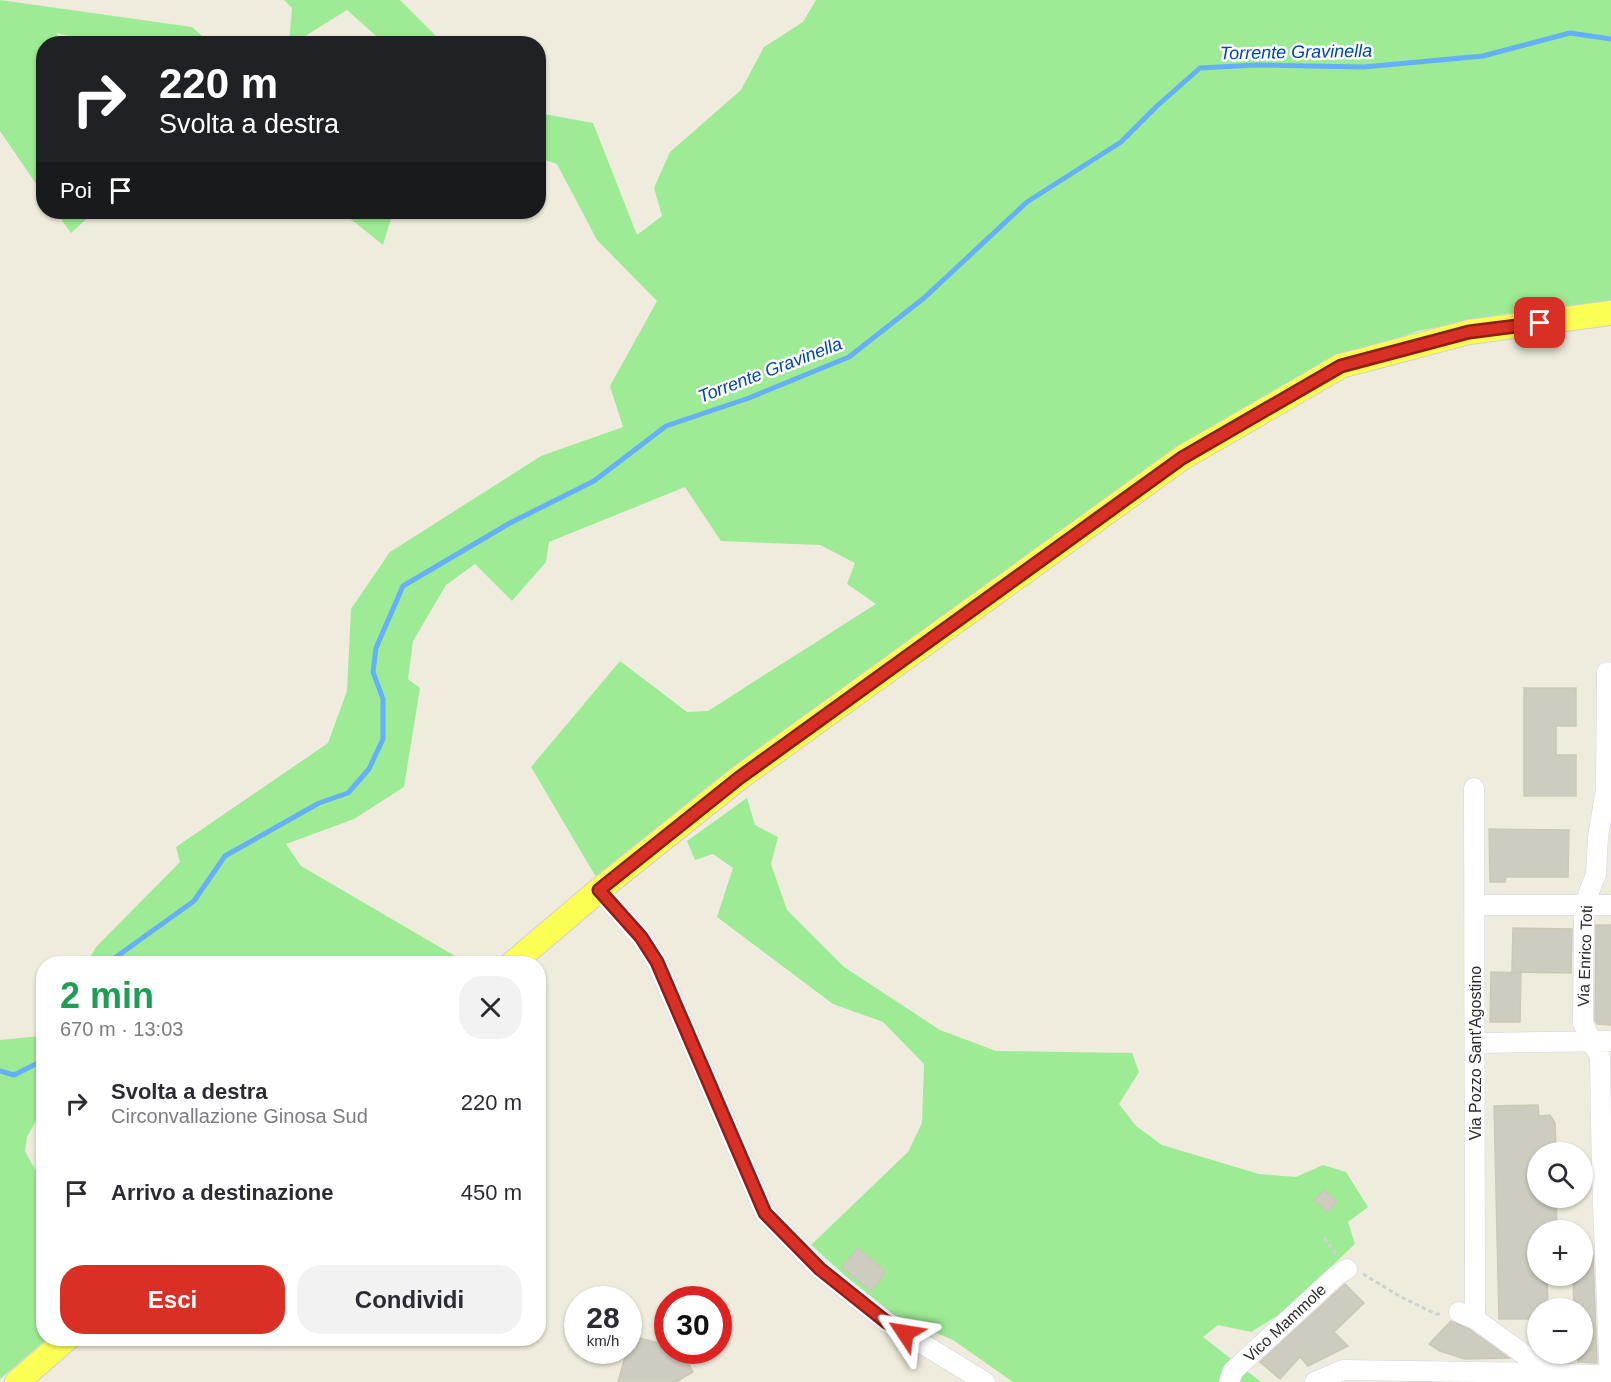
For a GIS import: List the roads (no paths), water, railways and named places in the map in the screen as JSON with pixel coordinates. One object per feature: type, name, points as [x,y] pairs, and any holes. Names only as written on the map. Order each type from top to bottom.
[{"type":"main road","points":[[521,956],[599,890],[739,778],[1173,465],[1331,371],[1341,366],[1469,332],[1611,313]]},
{"type":"main road","points":[[17,1382],[59,1346]]},
{"type":"street","name":"Via Enrico Toti","points":[[1607,672],[1605,836],[1596,874],[1584,905],[1583,1023],[1590,1041],[1600,1056],[1607,1178],[1610,1378]]},
{"type":"street","name":"Via Pozzo Sant'Agostino","points":[[1474,788],[1475,1043],[1467,1315],[1550,1373]]},
{"type":"street","points":[[599,890],[641,937],[657,962],[765,1213],[820,1269],[885,1321],[985,1382]]},
{"type":"street","points":[[1474,905],[1611,904]]},
{"type":"street","points":[[1475,1043],[1611,1041]]},
{"type":"street","name":"Vico Mammole","points":[[1229,1382],[1233,1371],[1337,1275],[1347,1269]]},
{"type":"street","points":[[1315,1382],[1343,1370],[1550,1373],[1610,1378]]},
{"type":"waterway","name":"Torrente Gravinella","points":[[117,956],[194,901],[225,856],[319,803],[348,793],[369,769],[383,739],[383,699],[373,672],[376,648],[403,586],[510,523],[594,481],[666,426],[749,398],[849,357],[924,298],[1027,202],[1121,142],[1200,68],[1256,65],[1364,67],[1483,56],[1570,33],[1611,39]]},
{"type":"waterway","name":"Torrente Gravinella","points":[[0,1071],[14,1075],[36,1064]]}]
